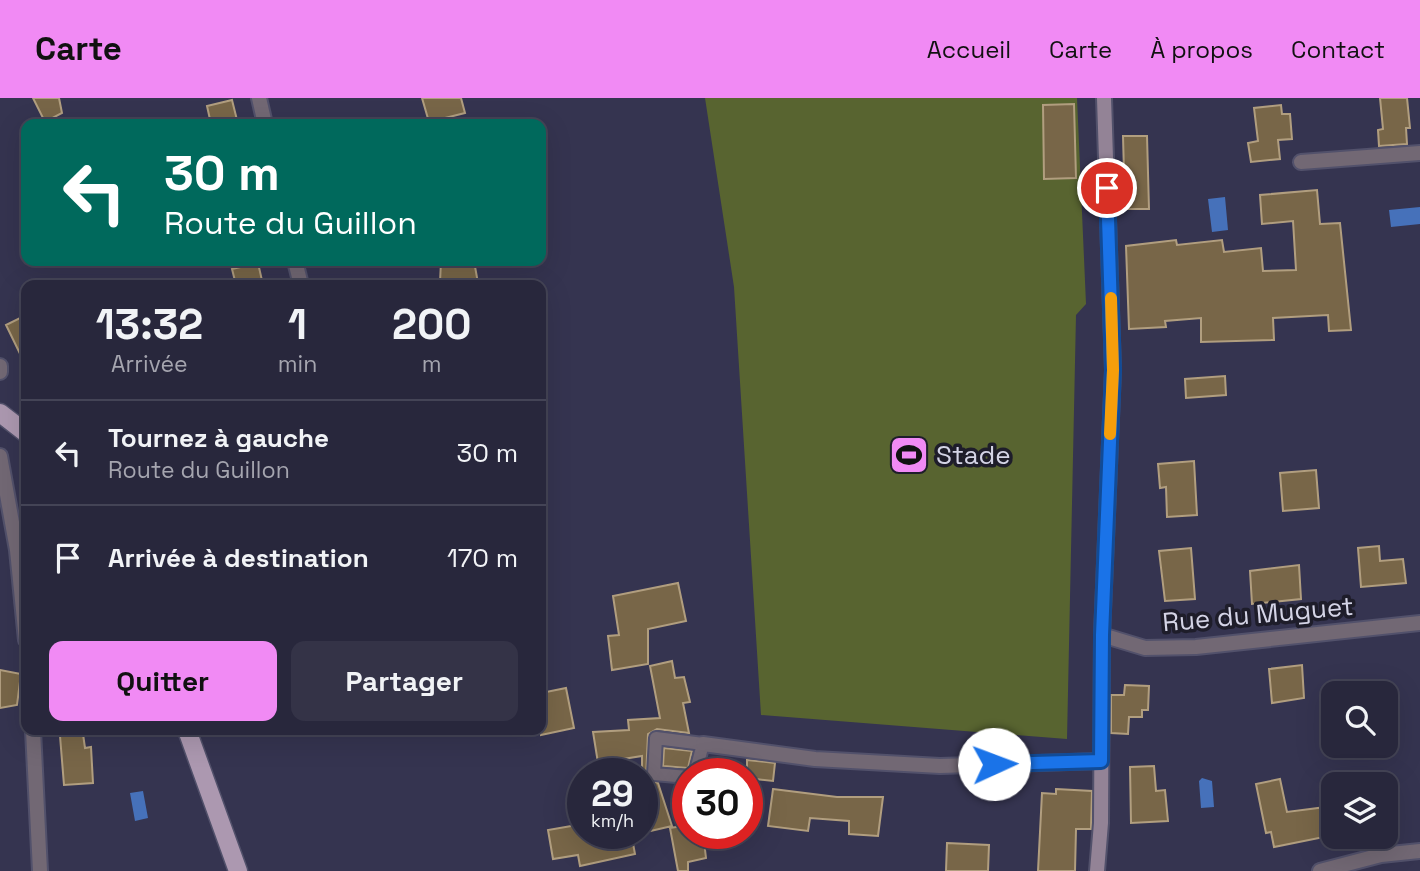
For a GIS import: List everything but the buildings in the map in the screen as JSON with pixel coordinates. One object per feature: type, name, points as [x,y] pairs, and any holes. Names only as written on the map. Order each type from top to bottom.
[{"type":"main road","points":[[0,413],[21,429]]},
{"type":"main road","points":[[189,735],[238,871]]},
{"type":"street","points":[[259,98],[264,119]]},
{"type":"street","points":[[1097,871],[1102,635],[1113,370],[1104,98]]},
{"type":"street","points":[[1301,162],[1420,153]]},
{"type":"street","points":[[0,366],[0,372]]},
{"type":"street","points":[[0,456],[21,587]]},
{"type":"street","name":"Rue du Muguet","points":[[1102,635],[1145,648],[1196,647],[1420,623]]},
{"type":"street","points":[[33,735],[40,871]]},
{"type":"street","points":[[704,744],[815,759],[940,766],[1101,761]]},
{"type":"street","points":[[1320,871],[1381,855],[1420,851]]},
{"type":"lane","points":[[652,758],[656,738],[704,744],[700,758]]},
{"type":"green space","name":"Stade","points":[[705,98],[1077,98],[1086,304],[1076,315],[1067,739],[761,715],[734,287]]},
{"type":"water","points":[[1225,197],[1228,230],[1212,232],[1208,199]]},
{"type":"water","points":[[1420,207],[1420,224],[1391,227],[1389,210]]},
{"type":"water","points":[[1202,778],[1212,781],[1214,807],[1201,808],[1199,781]]},
{"type":"water","points":[[143,791],[148,818],[135,821],[130,793]]},
{"type":"slow traffic","points":[[1110,434],[1113,370],[1111,298]]},
{"type":"place","name":"Stade","points":[[909,455]]},
{"type":"route","points":[[994,764],[1101,761],[1102,635],[1113,370],[1107,188]]}]
